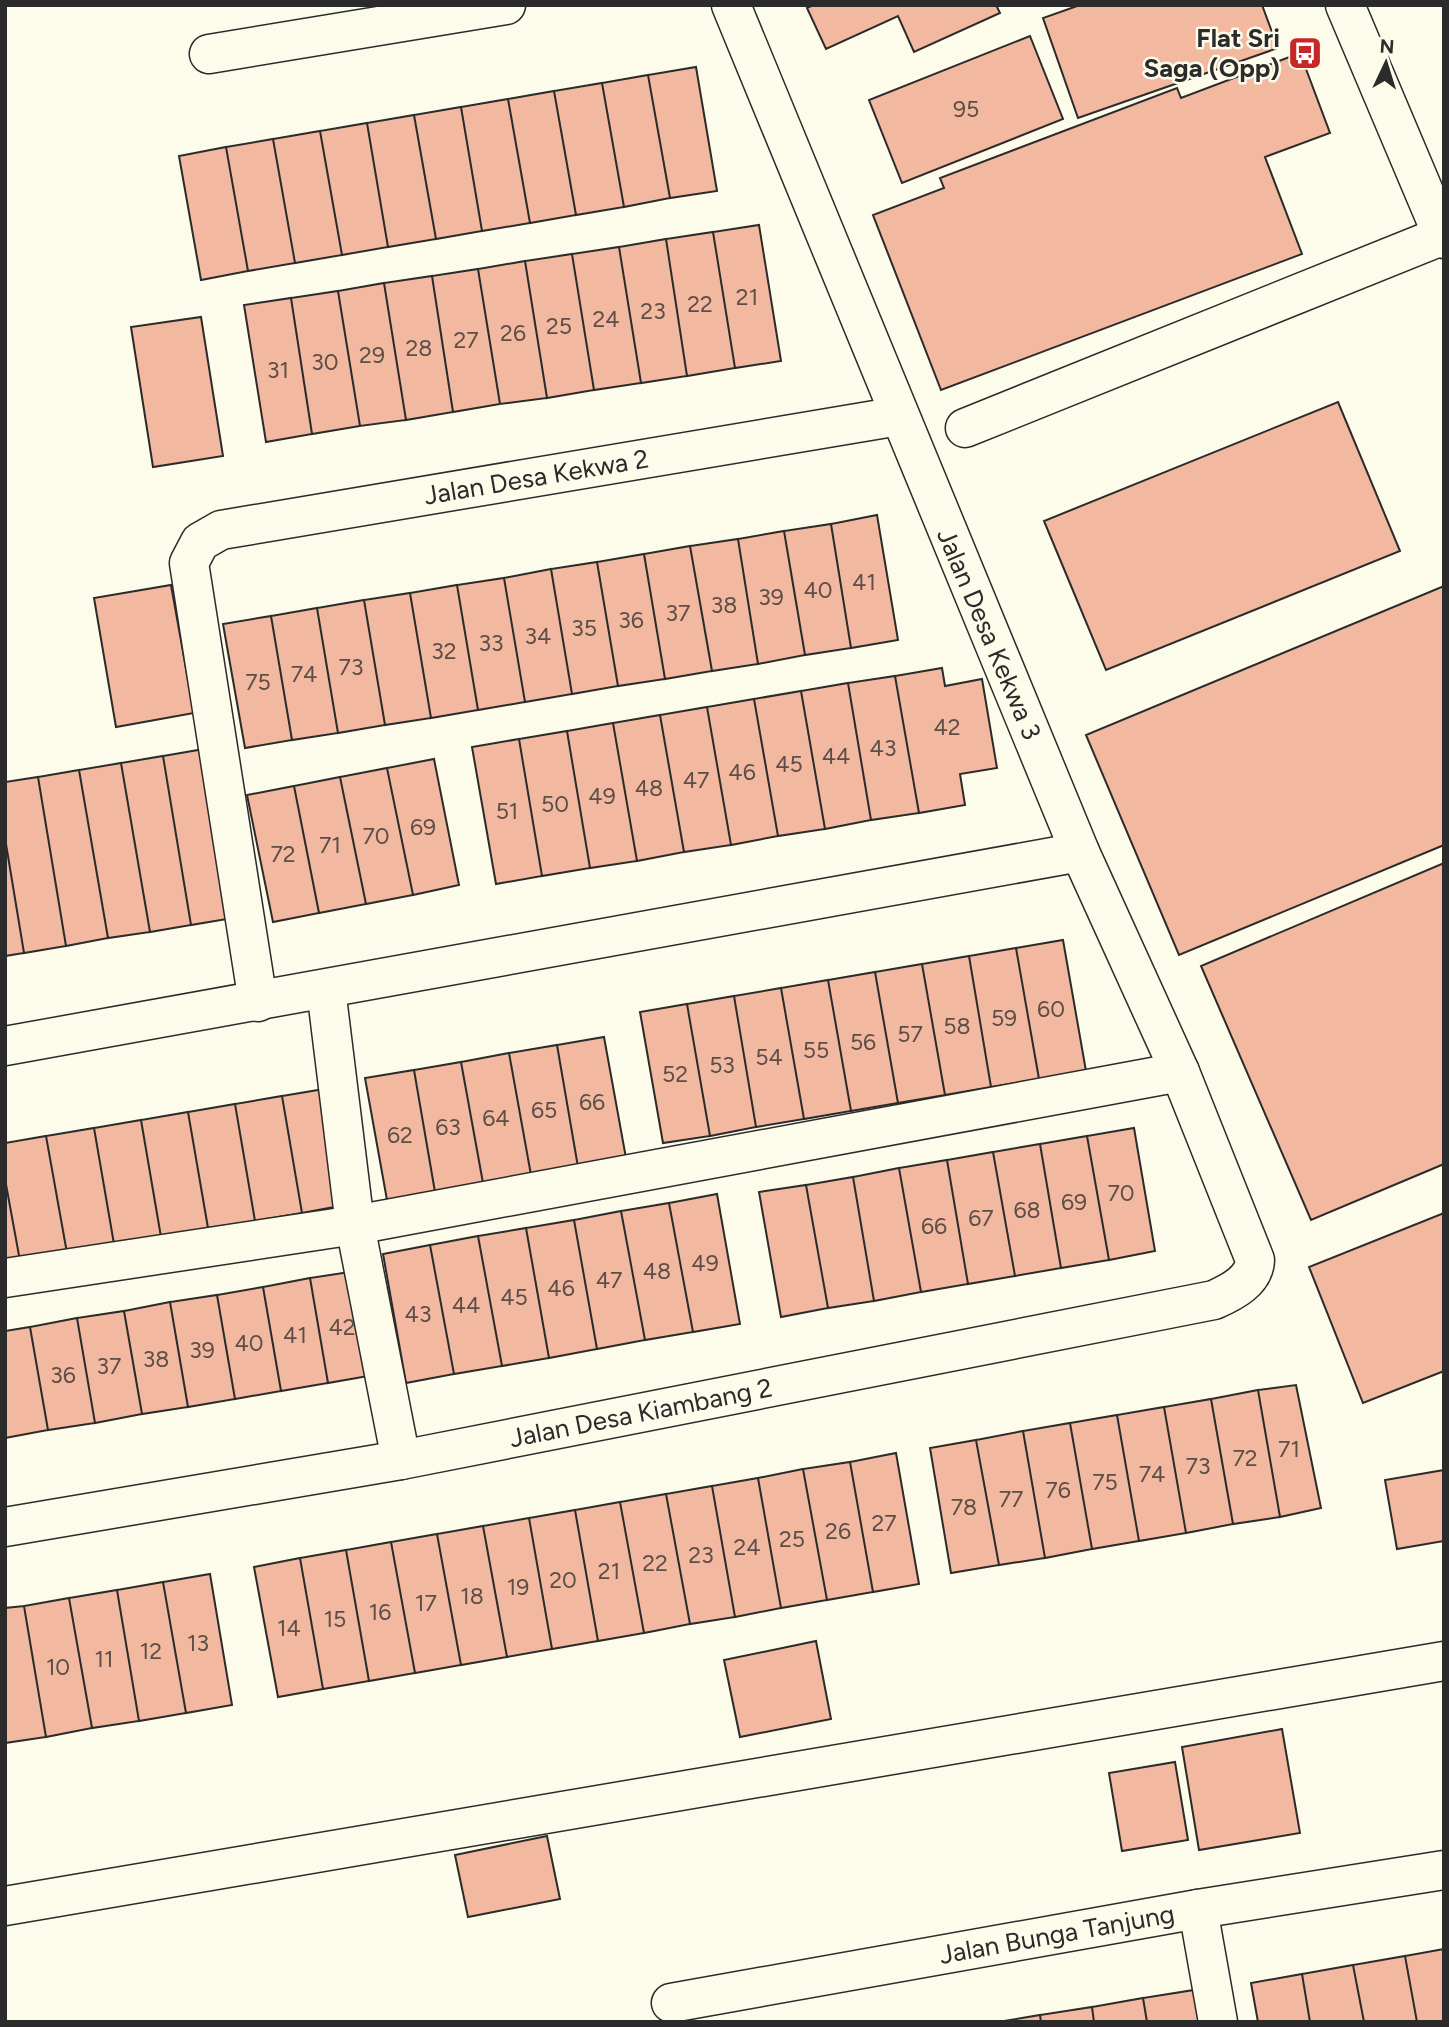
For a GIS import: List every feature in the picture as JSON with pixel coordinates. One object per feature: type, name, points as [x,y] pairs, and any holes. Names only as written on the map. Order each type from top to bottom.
[{"type":"street","points":[[209,54],[506,5]]},
{"type":"street","name":"Jalan Desa Kekwa 3","points":[[731,5],[1080,852],[1180,1072],[1255,1260]]},
{"type":"street","points":[[965,428],[1443,236],[1345,5]]},
{"type":"street","name":"Jalan Desa Kekwa 2","points":[[258,1002],[189,563],[200,542],[220,530],[899,416]]},
{"type":"street","points":[[5,1046],[1080,852]]},
{"type":"street","points":[[326,989],[355,1225],[401,1460]]},
{"type":"street","points":[[5,1278],[355,1225],[1180,1072]]},
{"type":"street","name":"Jalan Desa Kiambang 2","points":[[5,1527],[401,1460],[1214,1300],[1234,1291],[1249,1277],[1255,1269],[1255,1260]]},
{"type":"street","points":[[5,1906],[1444,1661]]},
{"type":"street","name":"Jalan Bunga Tanjung","points":[[671,2003],[1198,1909],[1444,1870]]},
{"type":"street","points":[[1198,1909],[1218,2022]]},
{"type":"building","points":[[813,5],[996,5],[1000,13],[914,52],[898,16],[826,49],[807,8]]},
{"type":"building","points":[[1080,5],[1262,5],[1278,48],[1078,118],[1043,18]]},
{"type":"building","points":[[1030,36],[1063,119],[902,183],[869,100]]},
{"type":"building","points":[[1300,53],[1330,133],[1265,157],[1302,254],[941,390],[873,215],[944,188],[940,178],[1177,88],[1181,98]]},
{"type":"building","points":[[696,67],[717,191],[670,198],[648,75]]},
{"type":"building","points":[[648,75],[670,198],[624,207],[602,83]]},
{"type":"building","points":[[602,83],[624,207],[576,215],[554,91]]},
{"type":"building","points":[[554,91],[576,215],[530,223],[508,99]]},
{"type":"building","points":[[508,99],[530,223],[482,231],[461,107]]},
{"type":"building","points":[[461,107],[482,231],[436,239],[414,115]]},
{"type":"building","points":[[414,115],[436,239],[388,247],[367,123]]},
{"type":"building","points":[[367,123],[388,247],[342,255],[320,131]]},
{"type":"building","points":[[320,131],[342,255],[295,263],[273,139]]},
{"type":"building","points":[[273,139],[295,263],[248,271],[226,147]]},
{"type":"building","points":[[226,147],[248,271],[201,280],[179,156]]},
{"type":"building","points":[[759,225],[781,361],[735,368],[713,232]]},
{"type":"building","points":[[713,232],[735,368],[687,376],[666,239]]},
{"type":"building","points":[[666,239],[687,376],[641,383],[619,247]]},
{"type":"building","points":[[619,247],[641,383],[594,390],[572,254]]},
{"type":"building","points":[[572,254],[594,390],[547,398],[525,261]]},
{"type":"building","points":[[525,261],[547,398],[500,404],[478,269]]},
{"type":"building","points":[[478,269],[500,404],[453,412],[432,276]]},
{"type":"building","points":[[432,276],[453,412],[406,420],[384,283]]},
{"type":"building","points":[[384,283],[406,420],[360,426],[338,291]]},
{"type":"building","points":[[338,291],[360,426],[312,434],[291,298]]},
{"type":"building","points":[[291,298],[312,434],[266,442],[244,305]]},
{"type":"building","points":[[201,317],[223,456],[153,467],[131,327]]},
{"type":"building","points":[[1338,402],[1400,551],[1106,670],[1044,521]]},
{"type":"building","points":[[877,515],[898,640],[851,648],[831,524]]},
{"type":"building","points":[[831,524],[851,648],[805,655],[784,531]]},
{"type":"building","points":[[784,531],[805,655],[758,664],[738,539]]},
{"type":"building","points":[[738,539],[758,664],[712,671],[690,546]]},
{"type":"building","points":[[690,546],[712,671],[665,679],[644,554]]},
{"type":"building","points":[[644,554],[665,679],[618,686],[597,562]]},
{"type":"building","points":[[597,562],[618,686],[572,694],[551,569]]},
{"type":"building","points":[[551,569],[572,694],[525,702],[504,578]]},
{"type":"building","points":[[504,578],[525,702],[478,710],[457,585]]},
{"type":"building","points":[[171,585],[194,713],[116,727],[94,598]]},
{"type":"building","points":[[457,585],[478,710],[431,718],[410,593]]},
{"type":"building","points":[[1444,586],[1444,845],[1179,955],[1086,735]]},
{"type":"building","points":[[410,593],[431,718],[385,725],[364,600]]},
{"type":"building","points":[[364,600],[385,725],[338,733],[317,608]]},
{"type":"building","points":[[317,608],[338,733],[292,740],[271,616]]},
{"type":"building","points":[[271,616],[292,740],[245,748],[223,624]]},
{"type":"building","points":[[942,668],[945,686],[982,679],[997,768],[960,774],[965,805],[919,813],[895,676]]},
{"type":"building","points":[[895,676],[919,813],[871,820],[848,683]]},
{"type":"building","points":[[848,683],[871,820],[825,829],[801,691]]},
{"type":"building","points":[[801,691],[825,829],[778,836],[754,699]]},
{"type":"building","points":[[754,699],[778,836],[731,845],[707,707]]},
{"type":"building","points":[[707,707],[731,845],[684,852],[660,715]]},
{"type":"building","points":[[660,715],[684,852],[637,861],[613,723]]},
{"type":"building","points":[[613,723],[637,861],[590,868],[567,731]]},
{"type":"building","points":[[567,731],[590,868],[542,876],[519,739]]},
{"type":"building","points":[[519,739],[542,876],[496,884],[472,747]]},
{"type":"building","points":[[204,749],[233,918],[191,925],[163,756]]},
{"type":"building","points":[[163,756],[191,925],[150,932],[121,763]]},
{"type":"building","points":[[434,759],[459,885],[413,895],[387,768]]},
{"type":"building","points":[[121,763],[150,932],[108,938],[79,770]]},
{"type":"building","points":[[387,768],[413,895],[366,904],[340,777]]},
{"type":"building","points":[[79,770],[108,938],[66,946],[38,777]]},
{"type":"building","points":[[38,777],[66,946],[24,953],[5,838],[5,782]]},
{"type":"building","points":[[340,777],[366,904],[319,913],[294,786]]},
{"type":"building","points":[[294,786],[319,913],[273,922],[247,795]]},
{"type":"building","points":[[5,838],[24,953],[5,956]]},
{"type":"building","points":[[1444,863],[1444,1164],[1311,1220],[1201,966]]},
{"type":"building","points":[[1063,940],[1086,1071],[1039,1079],[1016,948]]},
{"type":"building","points":[[1016,948],[1039,1079],[991,1087],[969,956]]},
{"type":"building","points":[[969,956],[991,1087],[945,1095],[922,964]]},
{"type":"building","points":[[922,964],[945,1095],[898,1103],[875,972]]},
{"type":"building","points":[[875,972],[898,1103],[851,1111],[828,980]]},
{"type":"building","points":[[828,980],[851,1111],[804,1119],[781,988]]},
{"type":"building","points":[[781,988],[804,1119],[756,1127],[734,996]]},
{"type":"building","points":[[734,996],[756,1127],[710,1136],[687,1004]]},
{"type":"building","points":[[687,1004],[710,1136],[663,1143],[640,1012]]},
{"type":"building","points":[[604,1037],[626,1158],[578,1167],[557,1045]]},
{"type":"building","points":[[557,1045],[578,1167],[531,1175],[509,1053]]},
{"type":"building","points":[[509,1053],[531,1175],[483,1183],[461,1062]]},
{"type":"building","points":[[461,1062],[483,1183],[435,1192],[414,1070]]},
{"type":"building","points":[[414,1070],[435,1192],[387,1200],[365,1078]]},
{"type":"building","points":[[330,1088],[350,1204],[302,1213],[282,1096]]},
{"type":"building","points":[[282,1096],[302,1213],[255,1221],[235,1104]]},
{"type":"building","points":[[235,1104],[255,1221],[208,1228],[188,1112]]},
{"type":"building","points":[[188,1112],[208,1228],[161,1237],[141,1120]]},
{"type":"building","points":[[141,1120],[161,1237],[114,1244],[94,1128]]},
{"type":"building","points":[[94,1128],[114,1244],[67,1253],[46,1136]]},
{"type":"building","points":[[1134,1128],[1155,1251],[1109,1260],[1087,1136]]},
{"type":"building","points":[[46,1136],[67,1253],[20,1261],[5,1179],[5,1143]]},
{"type":"building","points":[[1087,1136],[1109,1260],[1061,1268],[1040,1144]]},
{"type":"building","points":[[1040,1144],[1061,1268],[1015,1276],[993,1152]]},
{"type":"building","points":[[993,1152],[1015,1276],[968,1284],[947,1160]]},
{"type":"building","points":[[947,1160],[968,1284],[921,1292],[899,1168]]},
{"type":"building","points":[[899,1168],[921,1292],[874,1301],[853,1177]]},
{"type":"building","points":[[853,1177],[874,1301],[828,1308],[806,1185]]},
{"type":"building","points":[[5,1179],[20,1261],[5,1263]]},
{"type":"building","points":[[806,1185],[828,1308],[781,1317],[759,1192]]},
{"type":"building","points":[[717,1194],[740,1324],[693,1332],[669,1203]]},
{"type":"building","points":[[669,1203],[693,1332],[645,1340],[621,1211]]},
{"type":"building","points":[[621,1211],[645,1340],[597,1349],[574,1220]]},
{"type":"building","points":[[1444,1213],[1444,1371],[1363,1403],[1309,1267]]},
{"type":"building","points":[[574,1220],[597,1349],[549,1358],[526,1228]]},
{"type":"building","points":[[526,1228],[549,1358],[502,1366],[478,1236]]},
{"type":"building","points":[[478,1236],[502,1366],[454,1374],[430,1245]]},
{"type":"building","points":[[430,1245],[454,1374],[406,1383],[383,1254]]},
{"type":"building","points":[[356,1271],[374,1375],[328,1383],[310,1278]]},
{"type":"building","points":[[310,1278],[328,1383],[281,1391],[263,1287]]},
{"type":"building","points":[[263,1287],[281,1391],[235,1399],[217,1295]]},
{"type":"building","points":[[217,1295],[235,1399],[188,1407],[170,1302]]},
{"type":"building","points":[[170,1302],[188,1407],[142,1414],[124,1311]]},
{"type":"building","points":[[124,1311],[142,1414],[95,1423],[77,1318]]},
{"type":"building","points":[[77,1318],[95,1423],[48,1430],[30,1327]]},
{"type":"building","points":[[30,1327],[48,1430],[5,1438],[5,1331]]},
{"type":"building","points":[[1296,1385],[1321,1508],[1280,1517],[1258,1390]]},
{"type":"building","points":[[1258,1390],[1280,1517],[1233,1524],[1211,1399]]},
{"type":"building","points":[[1211,1399],[1233,1524],[1186,1533],[1164,1407]]},
{"type":"building","points":[[1164,1407],[1186,1533],[1139,1541],[1117,1415]]},
{"type":"building","points":[[1117,1415],[1139,1541],[1092,1549],[1070,1423]]},
{"type":"building","points":[[1070,1423],[1092,1549],[1045,1558],[1023,1431]]},
{"type":"building","points":[[1023,1431],[1045,1558],[999,1565],[976,1440]]},
{"type":"building","points":[[976,1440],[999,1565],[951,1573],[930,1448]]},
{"type":"building","points":[[896,1453],[919,1584],[873,1592],[850,1462]]},
{"type":"building","points":[[850,1462],[873,1592],[827,1600],[803,1469]]},
{"type":"building","points":[[803,1469],[827,1600],[781,1608],[758,1478]]},
{"type":"building","points":[[1444,1470],[1444,1541],[1397,1549],[1385,1480]]},
{"type":"building","points":[[758,1478],[781,1608],[735,1617],[712,1486]]},
{"type":"building","points":[[712,1486],[735,1617],[690,1624],[666,1494]]},
{"type":"building","points":[[666,1494],[690,1624],[644,1633],[620,1502]]},
{"type":"building","points":[[620,1502],[644,1633],[598,1641],[575,1510]]},
{"type":"building","points":[[575,1510],[598,1641],[552,1649],[529,1518]]},
{"type":"building","points":[[529,1518],[552,1649],[507,1657],[483,1526]]},
{"type":"building","points":[[483,1526],[507,1657],[461,1665],[437,1534]]},
{"type":"building","points":[[437,1534],[461,1665],[415,1673],[391,1542]]},
{"type":"building","points":[[391,1542],[415,1673],[369,1681],[346,1550]]},
{"type":"building","points":[[346,1550],[369,1681],[323,1689],[300,1558]]},
{"type":"building","points":[[300,1558],[323,1689],[278,1697],[254,1567]]},
{"type":"building","points":[[210,1574],[232,1705],[186,1713],[163,1582]]},
{"type":"building","points":[[163,1582],[186,1713],[139,1721],[117,1590]]},
{"type":"building","points":[[117,1590],[139,1721],[92,1728],[69,1598]]},
{"type":"building","points":[[69,1598],[92,1728],[46,1737],[24,1606]]},
{"type":"building","points":[[24,1606],[46,1737],[5,1743],[5,1608]]},
{"type":"building","points":[[816,1641],[831,1719],[740,1737],[724,1660]]},
{"type":"building","points":[[1282,1729],[1300,1833],[1199,1850],[1182,1747]]},
{"type":"building","points":[[1175,1762],[1188,1840],[1122,1851],[1109,1773]]},
{"type":"building","points":[[547,1836],[560,1899],[468,1917],[455,1855]]},
{"type":"building","points":[[1444,1949],[1444,2022],[1417,2022],[1405,1956]]},
{"type":"building","points":[[1405,1956],[1417,2022],[1364,2022],[1353,1965]]},
{"type":"building","points":[[1353,1965],[1364,2022],[1310,2022],[1302,1974]]},
{"type":"building","points":[[1302,1974],[1310,2022],[1258,2022],[1251,1983]]},
{"type":"building","points":[[1194,1990],[1200,2022],[1147,2022],[1143,1998]]},
{"type":"building","points":[[1143,1998],[1147,2022],[1094,2022],[1092,2007]]},
{"type":"building","points":[[1092,2007],[1094,2022],[1041,2022],[1040,2015]]},
{"type":"building","points":[[1040,2015],[1041,2022],[998,2022]]},
{"type":"place","name":"Flat Sri Saga (Opp)","points":[[1305,53]]}]
